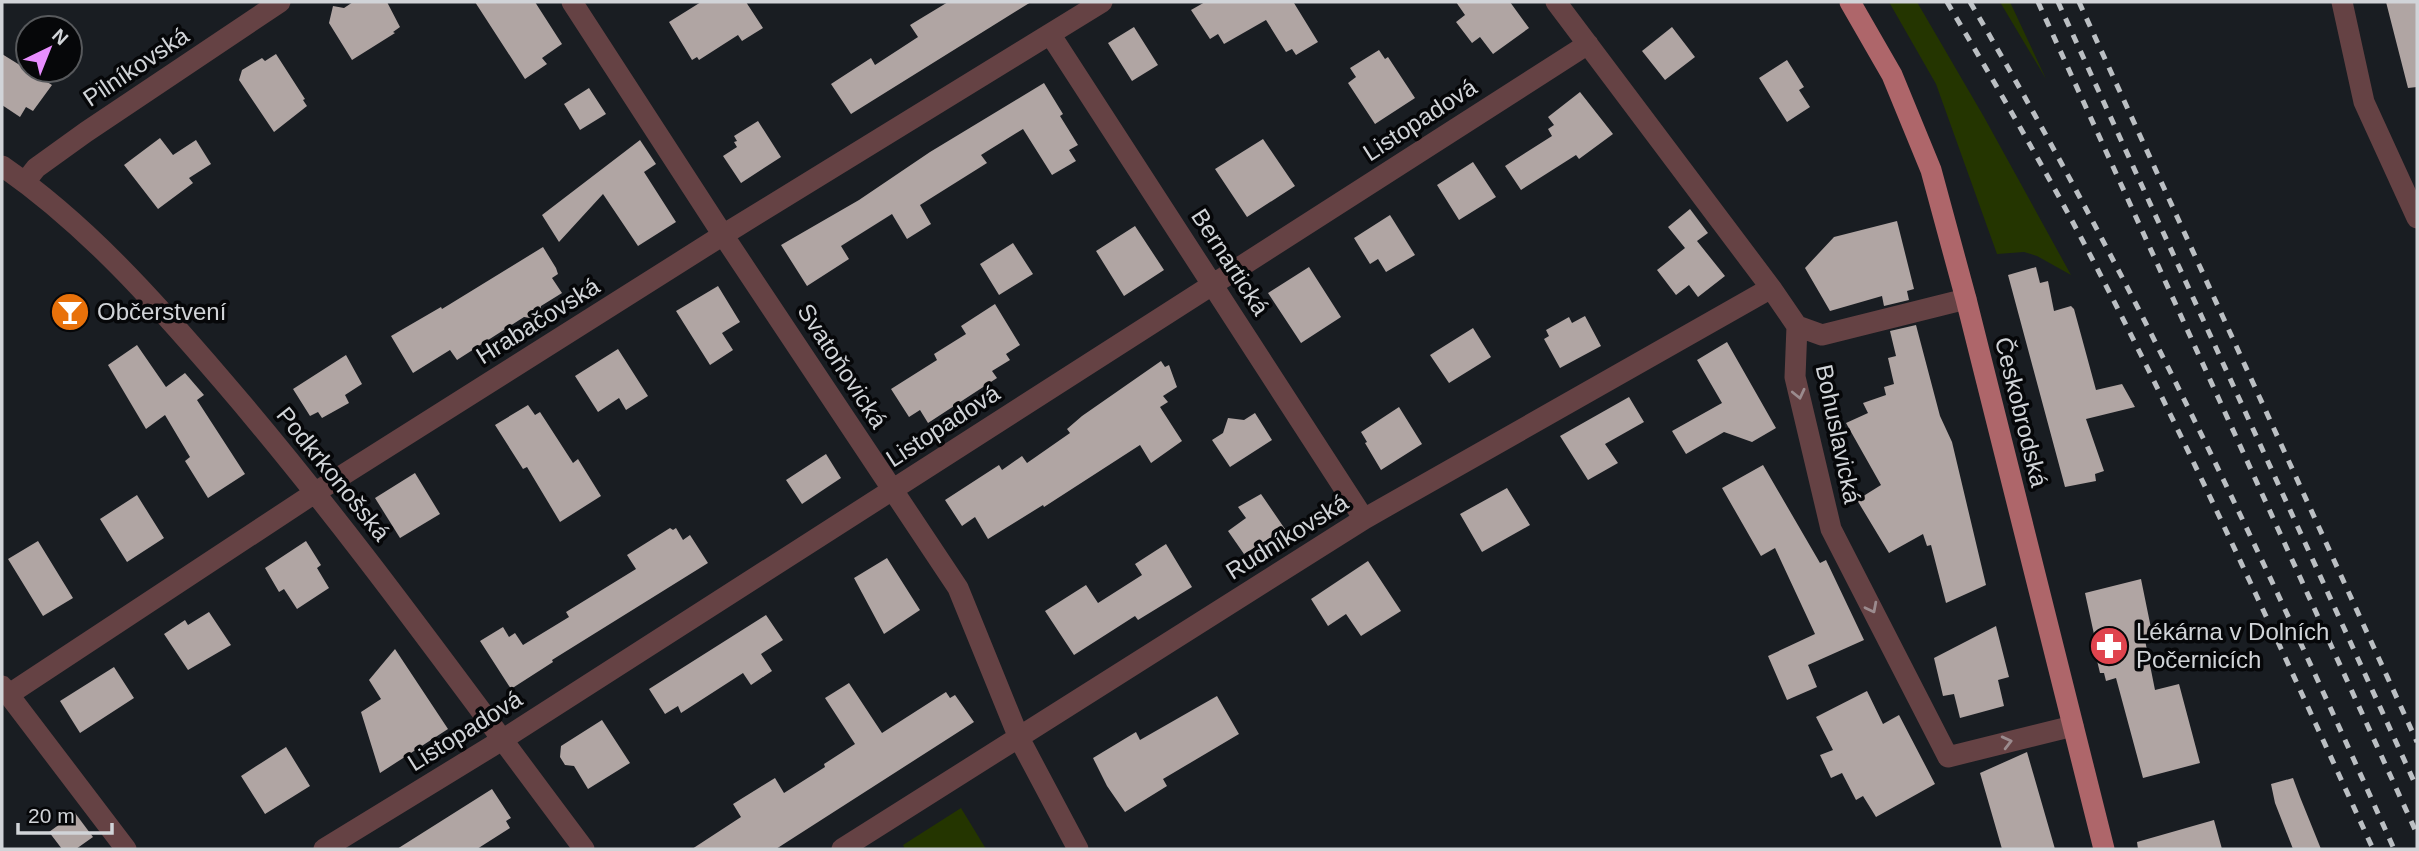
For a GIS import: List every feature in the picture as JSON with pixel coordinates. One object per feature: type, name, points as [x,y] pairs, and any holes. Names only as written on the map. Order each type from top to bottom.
[{"type":"main road","name":"Českobrodská","points":[[1850,2],[1892,75],[1931,170],[2104,849]]},
{"type":"street","name":"Pilníkovská","points":[[25,182],[36,168],[86,132],[280,2]]},
{"type":"street","name":"Svatoňovická","points":[[572,2],[958,588],[1019,738],[1078,849]]},
{"type":"street","name":"Hrabačovská","points":[[5,690],[723,235],[1102,2]]},
{"type":"street","points":[[1556,2],[1772,288],[1797,326],[1822,335],[1966,299]]},
{"type":"street","points":[[2342,2],[2364,102],[2417,218]]},
{"type":"street","name":"Bernartická","points":[[1050,34],[1364,519]]},
{"type":"street","name":"Listopadová","points":[[324,849],[502,740],[1588,44]]},
{"type":"street","name":"Podkrkonošská","points":[[2,166],[25,182],[92,240],[228,386],[316,492],[584,849]]},
{"type":"street","name":"Rudníkovská","points":[[842,849],[1364,519],[1772,288]]},
{"type":"street","name":"Bohuslavická","points":[[1797,326],[1795,377],[1831,529],[1948,757],[2074,726]]},
{"type":"street","points":[[5,690],[126,849]]},
{"type":"green space","points":[[1889,2],[1917,2],[2071,275],[2037,256],[2024,252],[1997,254],[1936,84]]},
{"type":"green space","points":[[2000,2],[2010,2],[2046,79]]},
{"type":"green space","points":[[961,808],[986,849],[905,849],[903,845]]},
{"type":"building","points":[[353,2],[387,2],[400,27],[393,32],[395,33],[352,60],[329,23],[333,6],[344,8]]},
{"type":"building","points":[[475,2],[535,2],[562,44],[542,58],[547,64],[525,79]]},
{"type":"building","points":[[701,2],[746,2],[763,28],[742,41],[738,35],[699,60],[697,57],[692,60],[669,22]]},
{"type":"building","points":[[948,2],[1031,2],[851,114],[831,84],[871,58],[875,65],[918,37],[910,25]]},
{"type":"building","points":[[1205,2],[1296,2],[1294,3],[1318,42],[1296,55],[1292,49],[1286,52],[1266,20],[1224,44],[1218,34],[1210,39],[1191,10]]},
{"type":"building","points":[[1456,2],[1510,2],[1529,28],[1493,54],[1480,37],[1472,43],[1456,22],[1465,15]]},
{"type":"building","points":[[2386,2],[2417,2],[2417,87],[2408,88]]},
{"type":"building","points":[[1134,27],[1158,65],[1132,81],[1108,43]]},
{"type":"building","points":[[1672,27],[1695,57],[1665,80],[1642,51]]},
{"type":"building","points":[[1379,50],[1385,59],[1388,57],[1415,98],[1375,124],[1348,83],[1356,77],[1350,68]]},
{"type":"building","points":[[2,54],[14,61],[14,84],[52,85],[33,111],[26,107],[20,117],[2,105]]},
{"type":"building","points":[[276,54],[307,106],[274,132],[239,80],[242,70],[262,58],[265,61]]},
{"type":"building","points":[[1787,60],[1804,87],[1799,90],[1810,107],[1787,122],[1759,78]]},
{"type":"building","points":[[1044,83],[1078,145],[1069,150],[1076,161],[1052,175],[1023,129],[981,155],[987,163],[920,205],[931,224],[907,239],[892,214],[841,246],[849,259],[807,286],[781,245],[859,200],[930,152]]},
{"type":"building","points":[[589,88],[606,114],[580,130],[564,104]]},
{"type":"building","points":[[1580,92],[1613,134],[1579,159],[1576,155],[1521,190],[1505,166],[1552,136],[1548,129],[1554,125],[1548,117]]},
{"type":"building","points":[[758,121],[781,157],[741,183],[723,156],[737,147],[734,136]]},
{"type":"building","points":[[160,138],[173,155],[196,140],[211,164],[189,178],[193,183],[158,209],[124,165]]},
{"type":"building","points":[[1263,139],[1295,186],[1247,217],[1215,169]]},
{"type":"building","points":[[640,140],[656,164],[644,172],[676,222],[638,246],[603,194],[559,242],[542,215]]},
{"type":"building","points":[[1473,162],[1496,197],[1459,220],[1437,185]]},
{"type":"building","points":[[1690,209],[1708,233],[1697,241],[1725,276],[1698,297],[1689,285],[1676,295],[1657,270],[1685,248],[1668,227]]},
{"type":"building","points":[[1390,215],[1415,255],[1386,272],[1378,259],[1370,264],[1354,238]]},
{"type":"building","points":[[1897,221],[1914,289],[1907,291],[1909,300],[1884,306],[1882,296],[1830,311],[1805,268],[1834,237]]},
{"type":"building","points":[[1135,226],[1164,270],[1124,296],[1096,251]]},
{"type":"building","points":[[1013,243],[1033,274],[999,295],[980,264]]},
{"type":"building","points":[[543,247],[556,268],[558,274],[552,278],[562,293],[541,306],[540,312],[530,318],[524,317],[457,360],[450,350],[413,373],[391,336],[441,307],[442,309]]},
{"type":"building","points":[[1309,267],[1341,317],[1301,343],[1268,293]]},
{"type":"building","points":[[2036,267],[2040,283],[2048,281],[2054,311],[2071,306],[2074,309],[2096,390],[2122,384],[2135,407],[2086,419],[2104,471],[2095,474],[2096,481],[2065,487],[2008,275]]},
{"type":"building","points":[[718,286],[740,322],[722,333],[733,350],[710,365],[676,311]]},
{"type":"building","points":[[995,304],[1020,345],[1006,354],[1010,360],[992,371],[997,378],[928,423],[920,410],[909,417],[891,389],[937,360],[934,354],[966,334],[961,326]]},
{"type":"building","points":[[1585,316],[1601,346],[1560,368],[1544,339],[1549,336],[1546,330],[1569,317],[1572,323]]},
{"type":"building","points":[[1916,325],[1940,416],[1952,442],[1986,585],[1946,603],[1931,545],[1927,546],[1923,534],[1889,553],[1857,500],[1881,485],[1846,423],[1868,413],[1863,403],[1886,395],[1884,387],[1894,384],[1888,358],[1896,356],[1890,331]]},
{"type":"building","points":[[1473,328],[1491,357],[1449,383],[1430,355]]},
{"type":"building","points":[[1727,342],[1776,428],[1752,442],[1724,432],[1686,454],[1672,431],[1722,403],[1697,360]]},
{"type":"building","points":[[137,345],[166,387],[185,373],[204,395],[197,400],[245,474],[208,498],[185,461],[190,457],[165,415],[146,429],[108,365]]},
{"type":"building","points":[[618,349],[648,396],[626,410],[619,398],[598,412],[575,376]]},
{"type":"building","points":[[346,355],[362,384],[345,395],[349,403],[322,418],[318,412],[310,416],[293,389]]},
{"type":"building","points":[[1161,361],[1165,367],[1169,365],[1177,387],[1163,396],[1168,402],[1160,407],[1182,441],[1151,463],[1140,445],[1044,507],[1043,505],[988,539],[975,517],[962,526],[945,500],[999,465],[1002,470],[1022,456],[1027,463],[1070,433],[1067,429],[1082,416]]},
{"type":"building","points":[[1629,397],[1644,422],[1605,444],[1618,463],[1588,480],[1560,436]]},
{"type":"building","points":[[528,405],[535,415],[540,412],[573,463],[578,459],[601,496],[560,522],[527,467],[523,469],[495,425]]},
{"type":"building","points":[[1399,407],[1422,444],[1381,470],[1361,432]]},
{"type":"building","points":[[1255,413],[1272,440],[1230,467],[1212,440],[1223,433],[1228,418],[1244,420]]},
{"type":"building","points":[[826,454],[841,478],[802,504],[786,480]]},
{"type":"building","points":[[1763,465],[1820,563],[1826,560],[1864,640],[1808,665],[1817,687],[1787,700],[1768,656],[1815,634],[1775,548],[1761,556],[1722,488]]},
{"type":"building","points":[[415,473],[440,514],[400,538],[375,498]]},
{"type":"building","points":[[1507,488],[1530,525],[1482,552],[1460,514]]},
{"type":"building","points":[[1261,494],[1285,529],[1244,554],[1228,531],[1246,518],[1238,507]]},
{"type":"building","points":[[137,495],[164,538],[127,562],[100,519]]},
{"type":"building","points":[[670,528],[676,528],[683,540],[690,535],[708,563],[552,660],[553,662],[511,689],[480,641],[503,627],[509,637],[515,633],[523,645],[569,617],[566,612],[636,569],[627,555]]},
{"type":"building","points":[[38,541],[73,598],[43,616],[8,559]]},
{"type":"building","points":[[306,541],[321,565],[317,568],[329,588],[297,609],[284,589],[279,592],[265,568]]},
{"type":"building","points":[[1166,544],[1192,587],[1138,620],[1135,616],[1074,655],[1045,611],[1086,585],[1098,603],[1142,575],[1135,564]]},
{"type":"building","points":[[887,558],[920,610],[884,634],[854,578]]},
{"type":"building","points":[[1368,561],[1401,611],[1361,636],[1346,614],[1328,626],[1311,599]]},
{"type":"building","points":[[2141,579],[2152,633],[2144,635],[2155,690],[2179,684],[2200,763],[2143,778],[2116,678],[2106,681],[2104,673],[2100,673],[2085,593]]},
{"type":"building","points":[[209,612],[231,645],[188,670],[164,634],[185,620],[188,625]]},
{"type":"building","points":[[766,615],[783,640],[761,654],[772,671],[751,685],[743,673],[681,713],[678,706],[665,714],[649,689]]},
{"type":"building","points":[[1996,626],[2009,677],[1998,680],[2004,706],[1960,718],[1954,694],[1943,696],[1934,658]]},
{"type":"building","points":[[395,649],[448,729],[380,773],[361,712],[381,699],[369,680]]},
{"type":"building","points":[[114,667],[134,698],[80,733],[60,701]]},
{"type":"building","points":[[849,683],[882,733],[946,692],[950,698],[955,695],[974,722],[776,849],[692,849],[741,817],[733,804],[775,778],[784,793],[855,744],[825,698]]},
{"type":"building","points":[[1867,691],[1883,724],[1899,715],[1935,784],[1876,817],[1863,796],[1856,800],[1842,773],[1831,778],[1820,755],[1833,750],[1816,717]]},
{"type":"building","points":[[1217,696],[1239,734],[1163,779],[1167,786],[1125,812],[1107,786],[1093,758],[1136,732],[1140,740]]},
{"type":"building","points":[[602,720],[630,763],[588,789],[574,766],[565,765],[560,757],[561,746]]},
{"type":"building","points":[[286,747],[310,786],[265,814],[241,776]]},
{"type":"building","points":[[2027,752],[2055,849],[2002,849],[1980,773]]},
{"type":"building","points":[[2293,778],[2321,849],[2293,849],[2275,803],[2271,784]]},
{"type":"building","points":[[492,789],[511,818],[506,821],[510,828],[477,849],[397,849]]},
{"type":"building","points":[[75,813],[93,837],[76,849],[62,849],[49,832]]},
{"type":"building","points":[[2214,820],[2222,849],[2138,849],[2137,842]]},
{"type":"railway","points":[[1947,2],[2062,202],[2134,341],[2239,558],[2373,849]]},
{"type":"railway","points":[[1970,2],[2029,105],[2141,314],[2246,526],[2394,849]]},
{"type":"railway","points":[[2038,2],[2417,834]]},
{"type":"railway","points":[[2058,2],[2417,788]]},
{"type":"railway","points":[[2079,2],[2417,742]]},
{"type":"place","name":"Občerstvení","points":[[70,312]]},
{"type":"place","name":"Lékárna v Dolních Počernicích","points":[[2109,646]]}]
